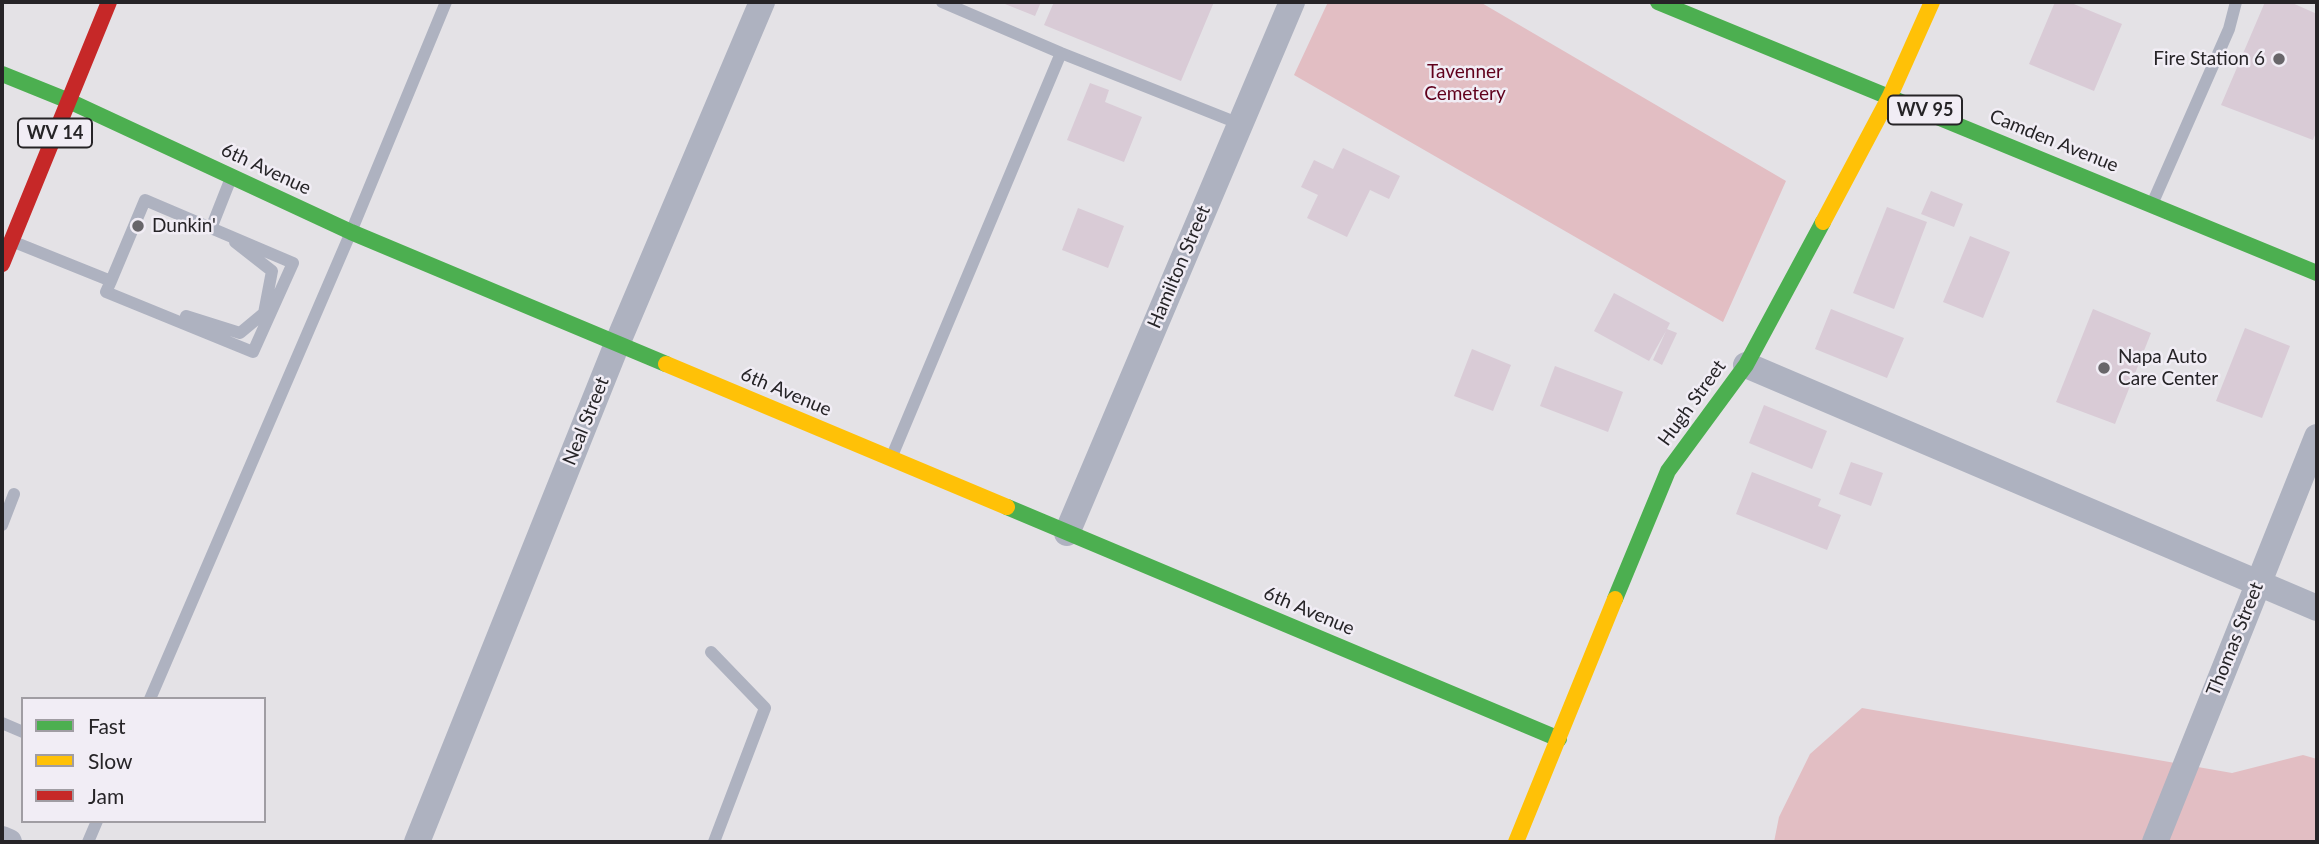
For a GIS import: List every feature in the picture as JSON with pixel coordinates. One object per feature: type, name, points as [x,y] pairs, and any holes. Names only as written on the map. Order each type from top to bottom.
[{"type":"street","name":"WV 14","points":[[2,264],[109,2]]},
{"type":"street","name":"Neal Street","points":[[417,842],[617,344],[762,2]]},
{"type":"street","name":"Hamilton Street","points":[[1067,533],[1292,2]]},
{"type":"street","name":"Camden Avenue","points":[[1658,2],[2317,273]]},
{"type":"street","name":"Hugh Street","points":[[1516,842],[1668,471],[1746,365],[1890,96],[1933,2]]},
{"type":"street","name":"6th Avenue","points":[[2,74],[69,101],[351,232],[1559,739]]},
{"type":"street","points":[[1746,365],[2317,608]]},
{"type":"street","name":"Thomas Street","points":[[2155,842],[2317,437]]},
{"type":"street","points":[[2,839],[9,842]]},
{"type":"lane","points":[[151,697],[351,232],[446,2]]},
{"type":"lane","points":[[942,2],[1061,53],[1240,124]]},
{"type":"lane","points":[[2152,204],[2229,29],[2236,2]]},
{"type":"lane","points":[[891,459],[1061,53]]},
{"type":"lane","points":[[212,226],[232,177]]},
{"type":"lane","points":[[145,200],[212,226],[293,263],[253,352],[106,292],[145,200]]},
{"type":"lane","points":[[148,307],[240,333],[264,313],[272,271],[212,226]]},
{"type":"lane","points":[[11,241],[111,281]]},
{"type":"lane","points":[[2,525],[15,494]]},
{"type":"lane","points":[[711,652],[765,708],[714,842]]},
{"type":"lane","points":[[2,723],[21,731]]},
{"type":"lane","points":[[88,842],[96,823]]},
{"type":"green space","name":"Tavenner Cemetery","points":[[1328,2],[1480,2],[1786,181],[1723,322],[1294,75]]},
{"type":"green space","points":[[1862,708],[2232,773],[2303,755],[2317,759],[2317,842],[1774,842],[1779,817],[1810,754]]},
{"type":"building","points":[[1000,2],[1041,2],[1035,16]]},
{"type":"building","points":[[1054,2],[1214,2],[1181,81],[1044,25]]},
{"type":"building","points":[[2055,2],[2069,2],[2122,24],[2094,91],[2029,64]]},
{"type":"building","name":"Fire Station 6","points":[[2265,2],[2290,2],[2317,14],[2317,130],[2313,140],[2221,105]]},
{"type":"building","points":[[1090,83],[1109,90],[1105,102],[1142,117],[1124,162],[1067,140]]},
{"type":"building","points":[[1343,148],[1400,176],[1389,199],[1370,190],[1347,237],[1307,218],[1318,195],[1301,187],[1314,160],[1333,169]]},
{"type":"building","points":[[1931,191],[1963,204],[1954,227],[1921,214]]},
{"type":"building","points":[[1887,207],[1927,222],[1894,309],[1853,293]]},
{"type":"building","points":[[1078,208],[1124,226],[1108,268],[1062,250]]},
{"type":"building","points":[[1970,236],[2010,252],[1983,318],[1943,302]]},
{"type":"building","points":[[1614,293],[1670,323],[1667,329],[1677,333],[1662,365],[1653,360],[1666,331],[1649,361],[1594,331]]},
{"type":"building","points":[[1831,309],[1904,338],[1887,378],[1815,349]]},
{"type":"building","name":"Napa Auto Care Center","points":[[2093,309],[2151,333],[2115,424],[2056,402]]},
{"type":"building","points":[[2245,328],[2290,346],[2262,418],[2216,401]]},
{"type":"building","points":[[1472,349],[1511,365],[1493,411],[1454,396]]},
{"type":"building","points":[[1555,366],[1623,392],[1608,432],[1540,406]]},
{"type":"building","points":[[1764,405],[1827,431],[1812,469],[1749,443]]},
{"type":"building","points":[[1851,462],[1883,473],[1871,506],[1839,494]]},
{"type":"building","points":[[1752,472],[1821,499],[1818,506],[1841,515],[1827,550],[1736,514]]},
{"type":"traffic: fast","points":[[1658,2],[2317,273]]},
{"type":"traffic: fast","points":[[2,74],[69,101],[351,232],[666,364]]},
{"type":"traffic: fast","points":[[1615,599],[1668,471],[1746,365],[1823,222]]},
{"type":"traffic: fast","points":[[1007,507],[1559,739]]},
{"type":"traffic: slow","points":[[1823,222],[1890,96],[1932,2]]},
{"type":"traffic: slow","points":[[666,364],[1007,507]]},
{"type":"traffic: slow","points":[[1516,842],[1615,599]]},
{"type":"traffic: jam","points":[[2,264],[109,2]]},
{"type":"place","name":"Fire Station 6","points":[[2279,59]]},
{"type":"place","name":"Dunkin'","points":[[138,226]]},
{"type":"place","name":"Napa Auto Care Center","points":[[2104,368]]}]
